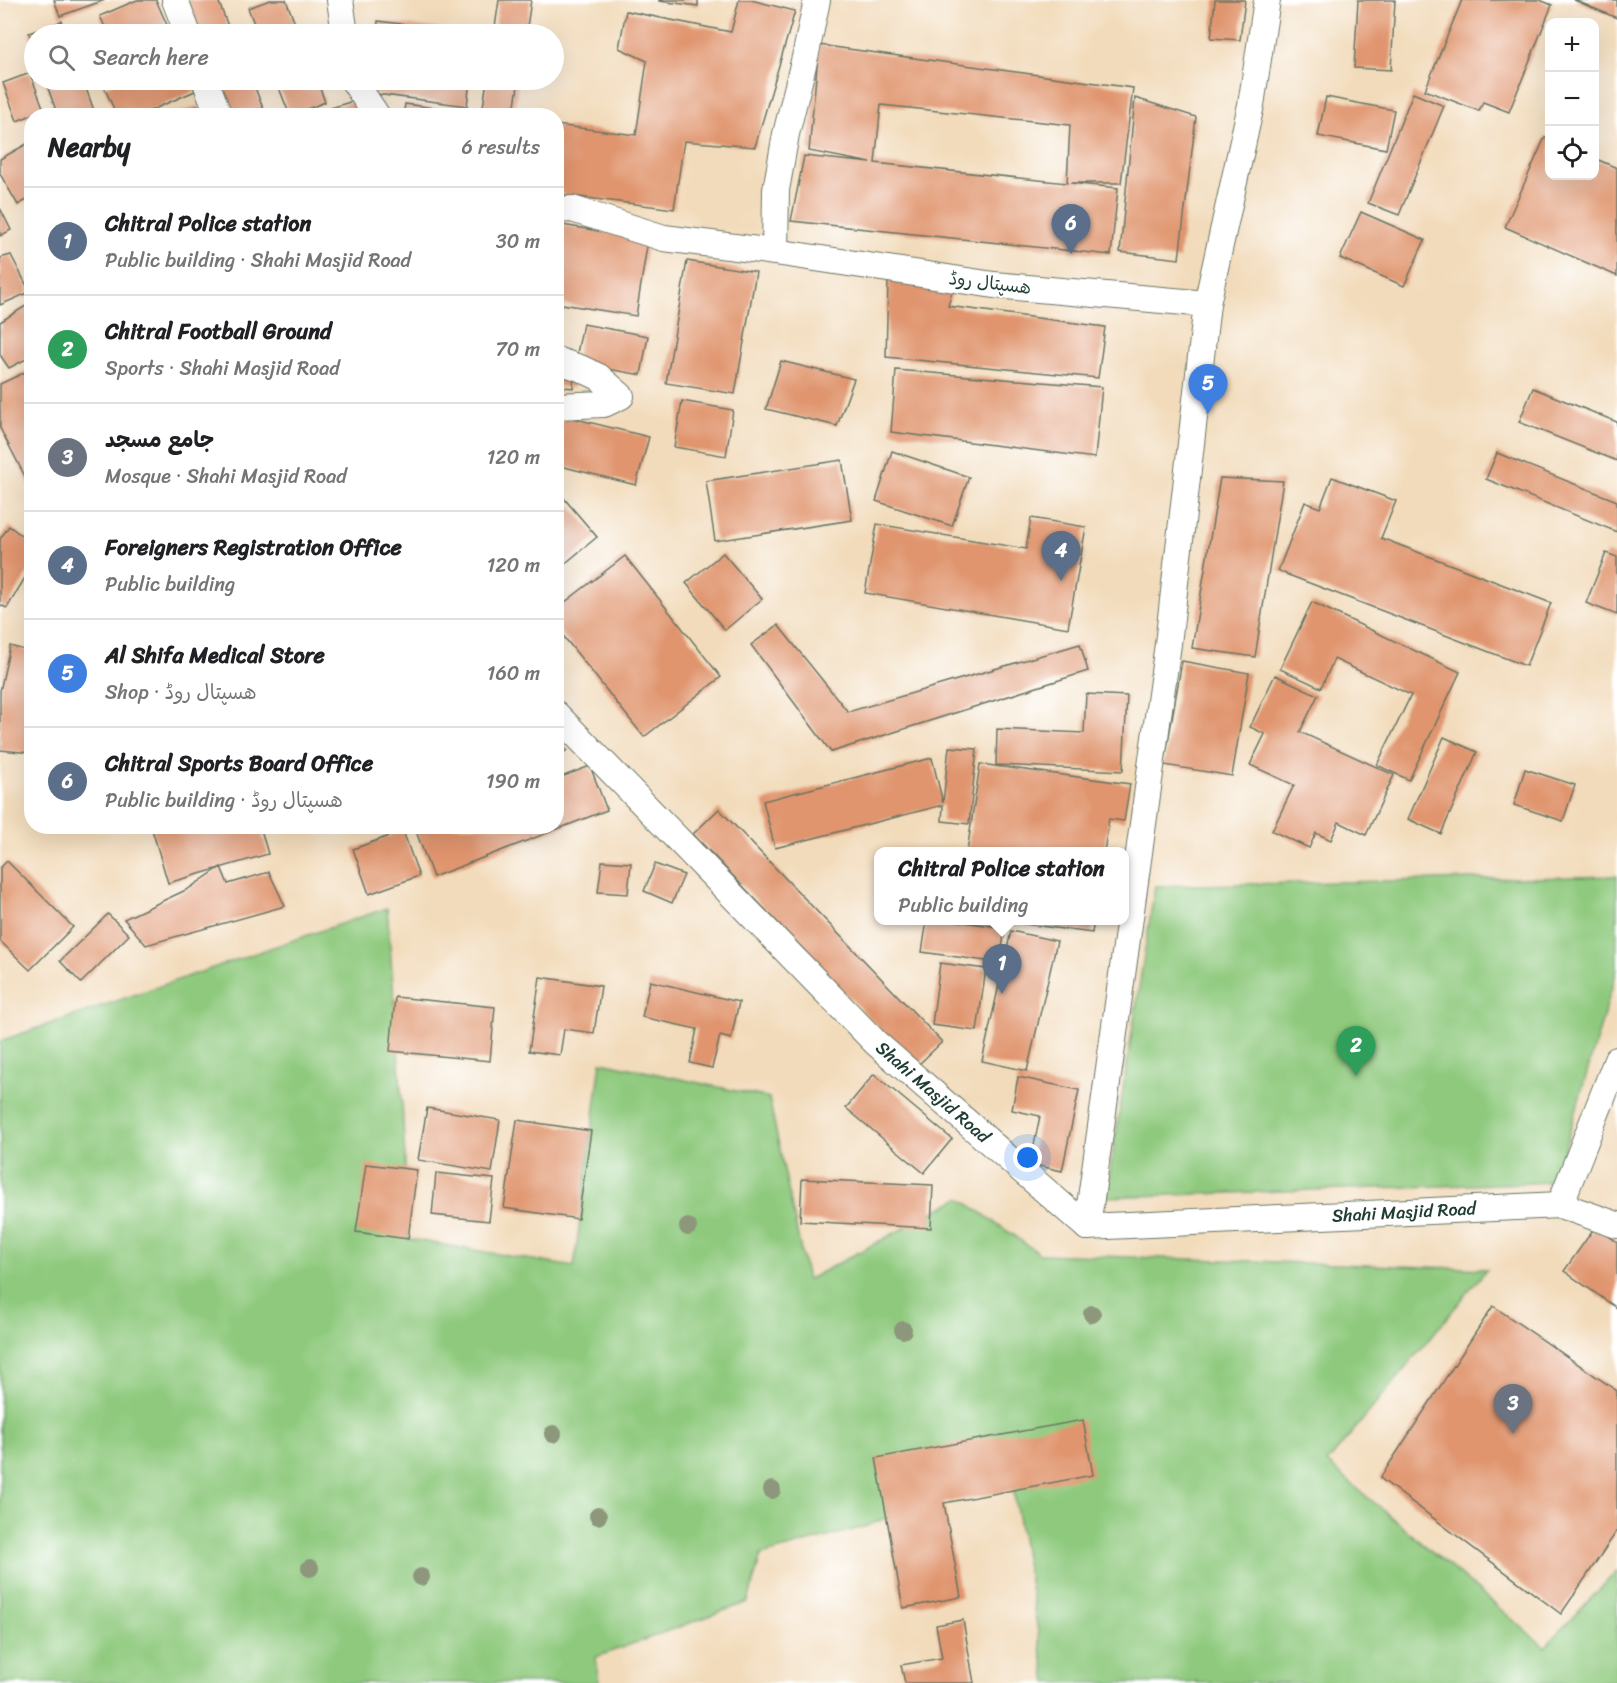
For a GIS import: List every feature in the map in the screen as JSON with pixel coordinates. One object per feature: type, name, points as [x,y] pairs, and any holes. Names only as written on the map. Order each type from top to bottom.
[{"type":"street","points":[[175,0],[184,24]]},
{"type":"street","points":[[340,0],[344,24]]},
{"type":"street","points":[[775,252],[776,190],[786,134],[817,0]]},
{"type":"street","points":[[1129,925],[1168,644],[1207,304],[1251,105],[1267,0]]},
{"type":"street","points":[[210,90],[216,108]]},
{"type":"street","points":[[360,90],[372,108]]},
{"type":"street","name":"ھسپتال روڈ","points":[[564,210],[572,209],[664,238],[994,285],[1207,304]]},
{"type":"street","points":[[564,363],[599,377],[621,396],[604,404],[564,406]]},
{"type":"street","name":"Shahi Masjid Road","points":[[564,722],[876,1043],[1087,1227],[1560,1204],[1617,1225]]},
{"type":"street","points":[[1087,1227],[1129,925]]},
{"type":"street","points":[[1560,1204],[1617,1060]]},
{"type":"green space","points":[[1617,876],[1617,970],[1555,1182],[1106,1197],[1155,886]]},
{"type":"green space","points":[[387,908],[402,1102],[409,1239],[574,1267],[601,1062],[769,1098],[807,1280],[960,1198],[1040,1254],[1487,1269],[1327,1463],[1545,1647],[1617,1571],[1617,1683],[1198,1683],[1196,1681],[1192,1683],[1047,1683],[1009,1465],[867,1526],[761,1555],[748,1602],[596,1657],[599,1683],[0,1683],[0,1041]]},
{"type":"building","points":[[54,0],[105,0],[60,16]]},
{"type":"building","points":[[137,0],[156,0],[167,24],[104,24],[100,16]]},
{"type":"building","points":[[183,0],[218,0],[227,24],[192,24]]},
{"type":"building","points":[[270,0],[286,0],[295,24],[254,24],[248,8]]},
{"type":"building","points":[[499,0],[531,0],[527,24],[495,24]]},
{"type":"building","points":[[698,0],[698,6],[659,1]]},
{"type":"building","points":[[739,0],[751,0],[795,11],[755,147],[684,141],[674,209],[564,195],[564,126],[636,135],[647,61],[619,48],[626,11],[731,32]]},
{"type":"building","points":[[1215,0],[1245,0],[1240,40],[1211,38]]},
{"type":"building","points":[[1358,0],[1395,0],[1391,70],[1354,68]]},
{"type":"building","points":[[1462,0],[1540,0],[1552,5],[1509,112],[1483,102],[1479,111],[1425,90]]},
{"type":"building","points":[[1574,0],[1617,0],[1617,18]]},
{"type":"building","points":[[378,21],[402,24],[378,24]]},
{"type":"building","points":[[819,45],[1133,88],[1121,183],[1070,183],[1118,188],[1111,255],[791,221],[804,156],[871,163],[809,151]],"holes":[[[881,105],[1070,125],[1067,183],[875,163]]]},
{"type":"building","points":[[24,75],[24,90],[36,90],[43,108],[24,108],[24,118],[17,121],[3,83]]},
{"type":"building","points":[[49,90],[87,90],[93,108],[55,108]]},
{"type":"building","points":[[105,90],[195,91],[156,108],[113,108]]},
{"type":"building","points":[[219,90],[256,90],[263,108],[226,108]]},
{"type":"building","points":[[280,90],[321,90],[325,102],[310,108],[287,108]]},
{"type":"building","points":[[369,90],[469,90],[467,106],[369,93]]},
{"type":"building","points":[[486,90],[517,90],[514,108],[483,107]]},
{"type":"building","points":[[1413,93],[1444,106],[1399,215],[1368,203]]},
{"type":"building","points":[[1326,97],[1394,110],[1386,149],[1318,136]]},
{"type":"building","points":[[1135,98],[1196,117],[1179,259],[1120,252]]},
{"type":"building","points":[[356,100],[358,108],[331,108]]},
{"type":"building","points":[[405,104],[434,108],[404,108]]},
{"type":"building","points":[[1545,137],[1545,180],[1599,180],[1599,160],[1617,168],[1617,276],[1505,227]]},
{"type":"building","points":[[24,146],[24,202],[18,205],[0,174],[0,159]]},
{"type":"building","points":[[0,208],[11,230],[0,236]]},
{"type":"building","points":[[1361,212],[1425,240],[1404,286],[1340,258]]},
{"type":"building","points":[[564,225],[648,239],[636,316],[564,304]]},
{"type":"building","points":[[11,255],[24,280],[24,295],[0,305],[0,258]]},
{"type":"building","points":[[687,261],[756,272],[735,394],[666,383]]},
{"type":"building","points":[[888,280],[953,289],[948,306],[1105,327],[1098,378],[886,357]]},
{"type":"building","points":[[24,307],[24,360],[9,368],[0,355],[0,322]]},
{"type":"building","points":[[583,324],[648,336],[641,375],[575,363]]},
{"type":"building","points":[[781,361],[854,379],[837,426],[766,409]]},
{"type":"building","points":[[564,369],[574,370],[573,388],[564,387]]},
{"type":"building","points":[[896,370],[1102,387],[1095,458],[891,432]]},
{"type":"building","points":[[24,373],[24,474],[0,428],[0,384]]},
{"type":"building","points":[[1533,388],[1617,422],[1617,461],[1519,422]]},
{"type":"building","points":[[682,401],[733,410],[726,456],[674,447]]},
{"type":"building","points":[[564,416],[649,437],[636,485],[564,467]]},
{"type":"building","points":[[892,451],[969,477],[952,526],[876,501]]},
{"type":"building","points":[[1497,453],[1617,501],[1617,532],[1486,479]]},
{"type":"building","points":[[842,460],[852,520],[715,541],[706,481]]},
{"type":"building","points":[[1332,477],[1396,501],[1381,538],[1551,603],[1526,666],[1278,571],[1305,502],[1320,508]]},
{"type":"building","points":[[1220,478],[1283,481],[1255,657],[1192,648]]},
{"type":"building","points":[[564,498],[597,537],[564,564]]},
{"type":"building","points":[[1031,518],[1086,527],[1068,628],[865,593],[877,524],[1026,549]]},
{"type":"building","points":[[9,526],[24,537],[24,579],[7,608],[0,605],[0,539]]},
{"type":"building","points":[[723,553],[762,599],[725,630],[686,583]]},
{"type":"building","points":[[1606,553],[1617,557],[1617,615],[1586,603]]},
{"type":"building","points":[[625,556],[721,677],[644,737],[564,637],[564,603]]},
{"type":"building","points":[[1312,602],[1460,672],[1409,780],[1377,765],[1411,695],[1334,659],[1321,688],[1280,669]]},
{"type":"building","points":[[778,625],[848,712],[1080,644],[1088,671],[831,752],[751,645]]},
{"type":"building","points":[[10,646],[24,650],[24,752],[0,750],[0,691]]},
{"type":"building","points":[[1182,661],[1249,673],[1232,776],[1164,765]]},
{"type":"building","points":[[1275,675],[1318,695],[1300,732],[1394,775],[1366,835],[1339,822],[1331,840],[1316,833],[1309,848],[1272,831],[1294,785],[1250,765],[1265,734],[1250,727]]},
{"type":"building","points":[[1086,694],[1127,696],[1123,771],[996,765],[997,729],[1084,733]]},
{"type":"building","points":[[1444,737],[1477,752],[1441,834],[1408,819]]},
{"type":"building","points":[[949,747],[977,749],[969,824],[942,821],[943,805],[775,848],[763,801],[932,758],[943,803]]},
{"type":"building","points":[[980,764],[1130,784],[1124,821],[1109,819],[1105,847],[968,847]]},
{"type":"building","points":[[590,766],[607,810],[564,827],[564,776]]},
{"type":"building","points":[[1525,769],[1575,785],[1563,821],[1514,805]]},
{"type":"building","points":[[719,809],[942,1042],[916,1067],[693,834]]},
{"type":"building","points":[[153,834],[262,834],[268,854],[168,883]]},
{"type":"building","points":[[395,834],[404,834],[419,876],[369,894],[353,849]]},
{"type":"building","points":[[417,834],[545,834],[433,877]]},
{"type":"building","points":[[7,861],[73,927],[30,970],[0,941],[0,868]]},
{"type":"building","points":[[602,861],[631,863],[628,894],[598,892]]},
{"type":"building","points":[[655,864],[684,875],[672,903],[644,891]]},
{"type":"building","points":[[221,867],[228,884],[269,872],[285,906],[146,945],[124,919],[188,889]]},
{"type":"building","points":[[108,914],[129,935],[81,983],[60,961]]},
{"type":"building","points":[[926,925],[985,925],[1005,928],[1000,963],[922,952]]},
{"type":"building","points":[[1033,925],[1093,925],[1092,933]]},
{"type":"building","points":[[1011,931],[1057,941],[1027,1071],[982,1061]]},
{"type":"building","points":[[940,963],[986,969],[977,1031],[932,1025]]},
{"type":"building","points":[[540,977],[601,986],[594,1033],[564,1029],[560,1055],[529,1051]]},
{"type":"building","points":[[650,981],[739,1002],[731,1039],[720,1036],[712,1068],[690,1063],[697,1029],[642,1017]]},
{"type":"building","points":[[395,997],[495,1007],[490,1061],[390,1051]]},
{"type":"building","points":[[874,1074],[952,1139],[924,1173],[846,1108]]},
{"type":"building","points":[[1018,1077],[1079,1090],[1062,1171],[1030,1164],[1040,1116],[1012,1110]]},
{"type":"building","points":[[427,1108],[500,1120],[492,1172],[418,1160]]},
{"type":"building","points":[[517,1120],[591,1131],[578,1219],[504,1208]]},
{"type":"building","points":[[366,1164],[417,1170],[408,1239],[356,1232]]},
{"type":"building","points":[[436,1173],[494,1179],[489,1221],[432,1215]]},
{"type":"building","points":[[802,1179],[933,1185],[931,1228],[800,1221]]},
{"type":"building","points":[[1595,1227],[1617,1242],[1617,1308],[1564,1271]]},
{"type":"building","points":[[1493,1306],[1617,1391],[1617,1531],[1561,1614],[1380,1478]]},
{"type":"building","points":[[1083,1420],[1093,1475],[944,1503],[961,1597],[903,1608],[876,1458]]},
{"type":"building","points":[[963,1620],[974,1683],[905,1683],[901,1665],[942,1658],[936,1625]]},
{"type":"place","name":"Chitral Sports Board Office","points":[[1071,254]]},
{"type":"place","name":"Al Shifa Medical Store","points":[[1208,414]]},
{"type":"place","name":"Foreigners Registration Office","points":[[1061,581]]},
{"type":"place","name":"Chitral Police station","points":[[1002,994]]},
{"type":"place","name":"Chitral Football Ground","points":[[1356,1076]]},
{"type":"place","name":"جامع مسجد","points":[[1513,1434]]}]
